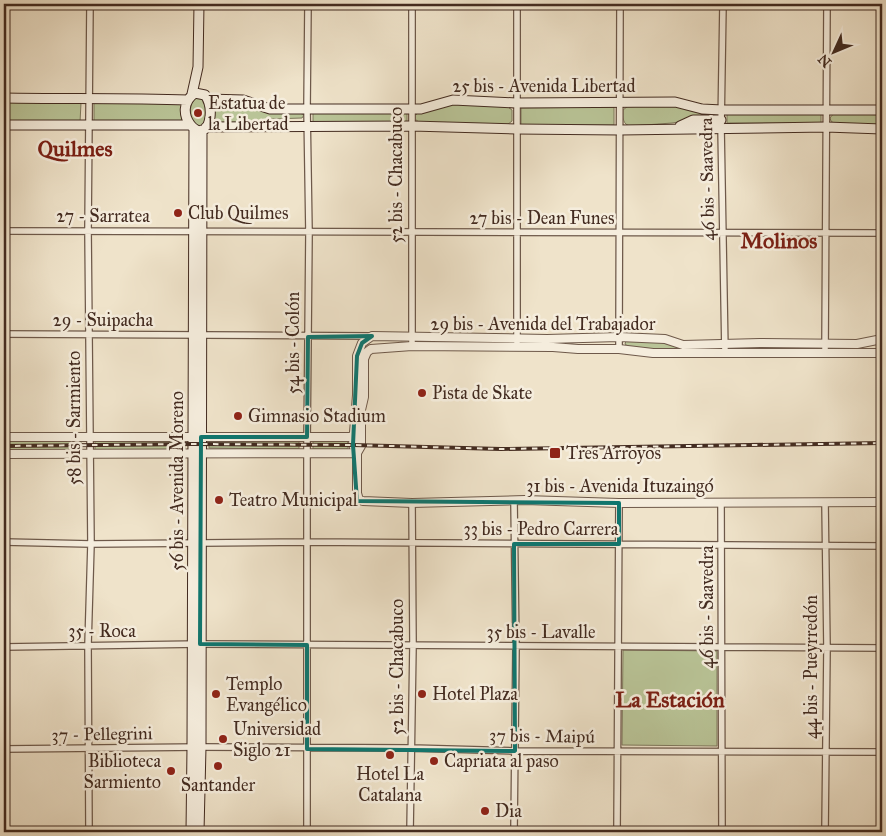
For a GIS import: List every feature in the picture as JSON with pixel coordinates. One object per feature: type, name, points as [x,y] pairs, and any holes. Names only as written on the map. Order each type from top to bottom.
[{"type":"main road","points":[[198,128],[186,113],[198,67],[199,4]]},
{"type":"main road","points":[[198,67],[210,114],[198,128]]},
{"type":"main road","name":"25 bis - Avenida Libertad","points":[[4,98],[90,100],[190,97],[199,93],[206,97],[242,100],[270,109],[411,109],[432,107],[442,102],[453,100],[516,104],[675,102],[702,109],[722,110],[882,110]]},
{"type":"main road","points":[[4,125],[198,128],[308,123],[620,130],[721,124],[882,129]]},
{"type":"main road","name":"56 bis - Avenida Moreno","points":[[198,128],[196,645],[199,832]]},
{"type":"main road","name":"56 bis - Avenida Moreno","points":[[191,832],[197,747]]},
{"type":"street","name":"58 bis - Sarmiento","points":[[89,832],[88,646],[91,544],[88,230],[90,4]]},
{"type":"street","name":"54 bis - Colón","points":[[307,832],[308,4]]},
{"type":"street","name":"52 bis - Chacabuco","points":[[412,4],[412,346]]},
{"type":"street","points":[[517,4],[517,342]]},
{"type":"street","points":[[619,349],[620,4]]},
{"type":"street","name":"46 bis - Saavedra","points":[[724,4],[721,124],[725,353]]},
{"type":"street","points":[[825,353],[827,4]]},
{"type":"street","name":"27 - Sarratea","points":[[4,231],[198,231]]},
{"type":"street","name":"27 bis - Dean Funes","points":[[198,231],[309,233],[882,234]]},
{"type":"street","name":"29 - Suipacha","points":[[4,334],[89,336],[198,335]]},
{"type":"street","name":"29 bis - Avenida del Trabajador","points":[[198,335],[439,338],[517,342],[578,349],[619,349],[653,353],[882,353]]},
{"type":"street","points":[[578,336],[578,349]]},
{"type":"street","name":"29 bis - Avenida del Trabajador","points":[[357,435],[364,359],[367,352],[376,348],[439,347],[578,336],[665,339],[684,345],[760,342],[857,344],[882,339]]},
{"type":"street","points":[[4,454],[356,453],[353,445],[357,435],[357,356],[362,343],[374,337],[376,348]]},
{"type":"street","points":[[439,338],[439,347]]},
{"type":"street","points":[[760,342],[760,352]]},
{"type":"street","points":[[4,438],[349,437],[357,435]]},
{"type":"street","name":"31 bis - Avenida Ituzaingó","points":[[356,453],[357,493],[359,500],[412,503],[514,501],[619,503],[882,502]]},
{"type":"street","points":[[514,501],[516,647],[514,832]]},
{"type":"street","name":"46 bis - Saavedra","points":[[721,502],[722,832]]},
{"type":"street","name":"44 bis - Pueyrredón","points":[[825,502],[827,648],[825,832]]},
{"type":"street","name":"52 bis - Chacabuco","points":[[410,832],[413,645],[412,503]]},
{"type":"street","points":[[617,832],[619,503]]},
{"type":"street","name":"33 bis - Pedro Carrera","points":[[4,542],[91,544],[307,542],[882,546]]},
{"type":"street","name":"35 bis - Lavalle","points":[[196,645],[882,648]]},
{"type":"street","name":"35 - Roca","points":[[4,647],[196,645]]},
{"type":"street","name":"37 bis - Maipú","points":[[197,747],[411,748],[515,751],[882,752]]},
{"type":"street","name":"37 - Pellegrini","points":[[4,750],[197,747]]},
{"type":"highlighted area","points":[[372,336],[362,343],[357,356],[353,445],[357,501],[619,503],[619,544],[514,544],[515,751],[307,749],[307,645],[200,644],[201,437],[307,437],[308,337]]},
{"type":"green space","points":[[197,96],[203,99],[206,110],[205,123],[200,128],[192,124],[190,112],[192,103]]},
{"type":"green space","points":[[4,102],[81,103],[80,122],[4,121]]},
{"type":"green space","points":[[94,103],[183,103],[183,122],[94,122]]},
{"type":"green space","points":[[216,103],[241,104],[263,111],[300,113],[304,115],[302,118],[272,119],[258,123],[219,124],[213,121],[213,106]]},
{"type":"green space","points":[[450,104],[508,107],[512,110],[512,121],[507,125],[420,123],[415,119],[419,112]]},
{"type":"green space","points":[[673,105],[714,113],[718,116],[672,123],[631,126],[626,124],[624,120],[623,110],[628,106]]},
{"type":"green space","points":[[614,107],[614,125],[521,125],[521,108]]},
{"type":"green space","points":[[313,112],[407,113],[407,122],[313,122]]},
{"type":"green space","points":[[727,113],[821,114],[821,123],[727,123]]},
{"type":"green space","points":[[834,113],[882,115],[882,125],[835,124],[830,118]]},
{"type":"green space","points":[[626,341],[656,341],[682,348],[719,349],[669,350],[629,347],[625,344]]},
{"type":"green space","points":[[209,439],[299,439],[299,449],[209,448]]},
{"type":"green space","points":[[95,440],[185,440],[185,450],[95,450]]},
{"type":"green space","points":[[313,440],[347,441],[349,446],[346,450],[313,449]]},
{"type":"green space","points":[[4,441],[81,441],[81,450],[4,450]]},
{"type":"green space","points":[[623,650],[717,651],[717,746],[622,745]]},
{"type":"railway","points":[[4,446],[193,444],[353,445],[501,449],[882,443]]},
{"type":"place","name":"Estatua de la Libertad","points":[[198,113]]},
{"type":"place","name":"Club Quilmes","points":[[178,213]]},
{"type":"place","name":"Pista de Skate","points":[[422,393]]},
{"type":"place","name":"Gimnasio Stadium","points":[[238,416]]},
{"type":"place","name":"Tres Arroyos","points":[[555,453]]},
{"type":"place","name":"Teatro Municipal","points":[[219,500]]},
{"type":"place","name":"Templo Evangélico","points":[[216,694]]},
{"type":"place","name":"Hotel Plaza","points":[[422,694]]},
{"type":"place","name":"Universidad Siglo 21","points":[[223,739]]},
{"type":"place","name":"Hotel La Catalana","points":[[390,755]]},
{"type":"place","name":"Capriata al paso","points":[[434,761]]},
{"type":"place","name":"Santander","points":[[218,766]]},
{"type":"place","name":"Biblioteca Sarmiento","points":[[171,771]]},
{"type":"place","name":"Dia","points":[[485,811]]},
{"type":"district","name":"Quilmes","points":[[75,148]]},
{"type":"district","name":"Molinos","points":[[779,240]]},
{"type":"district","name":"La Estación","points":[[670,699]]}]
